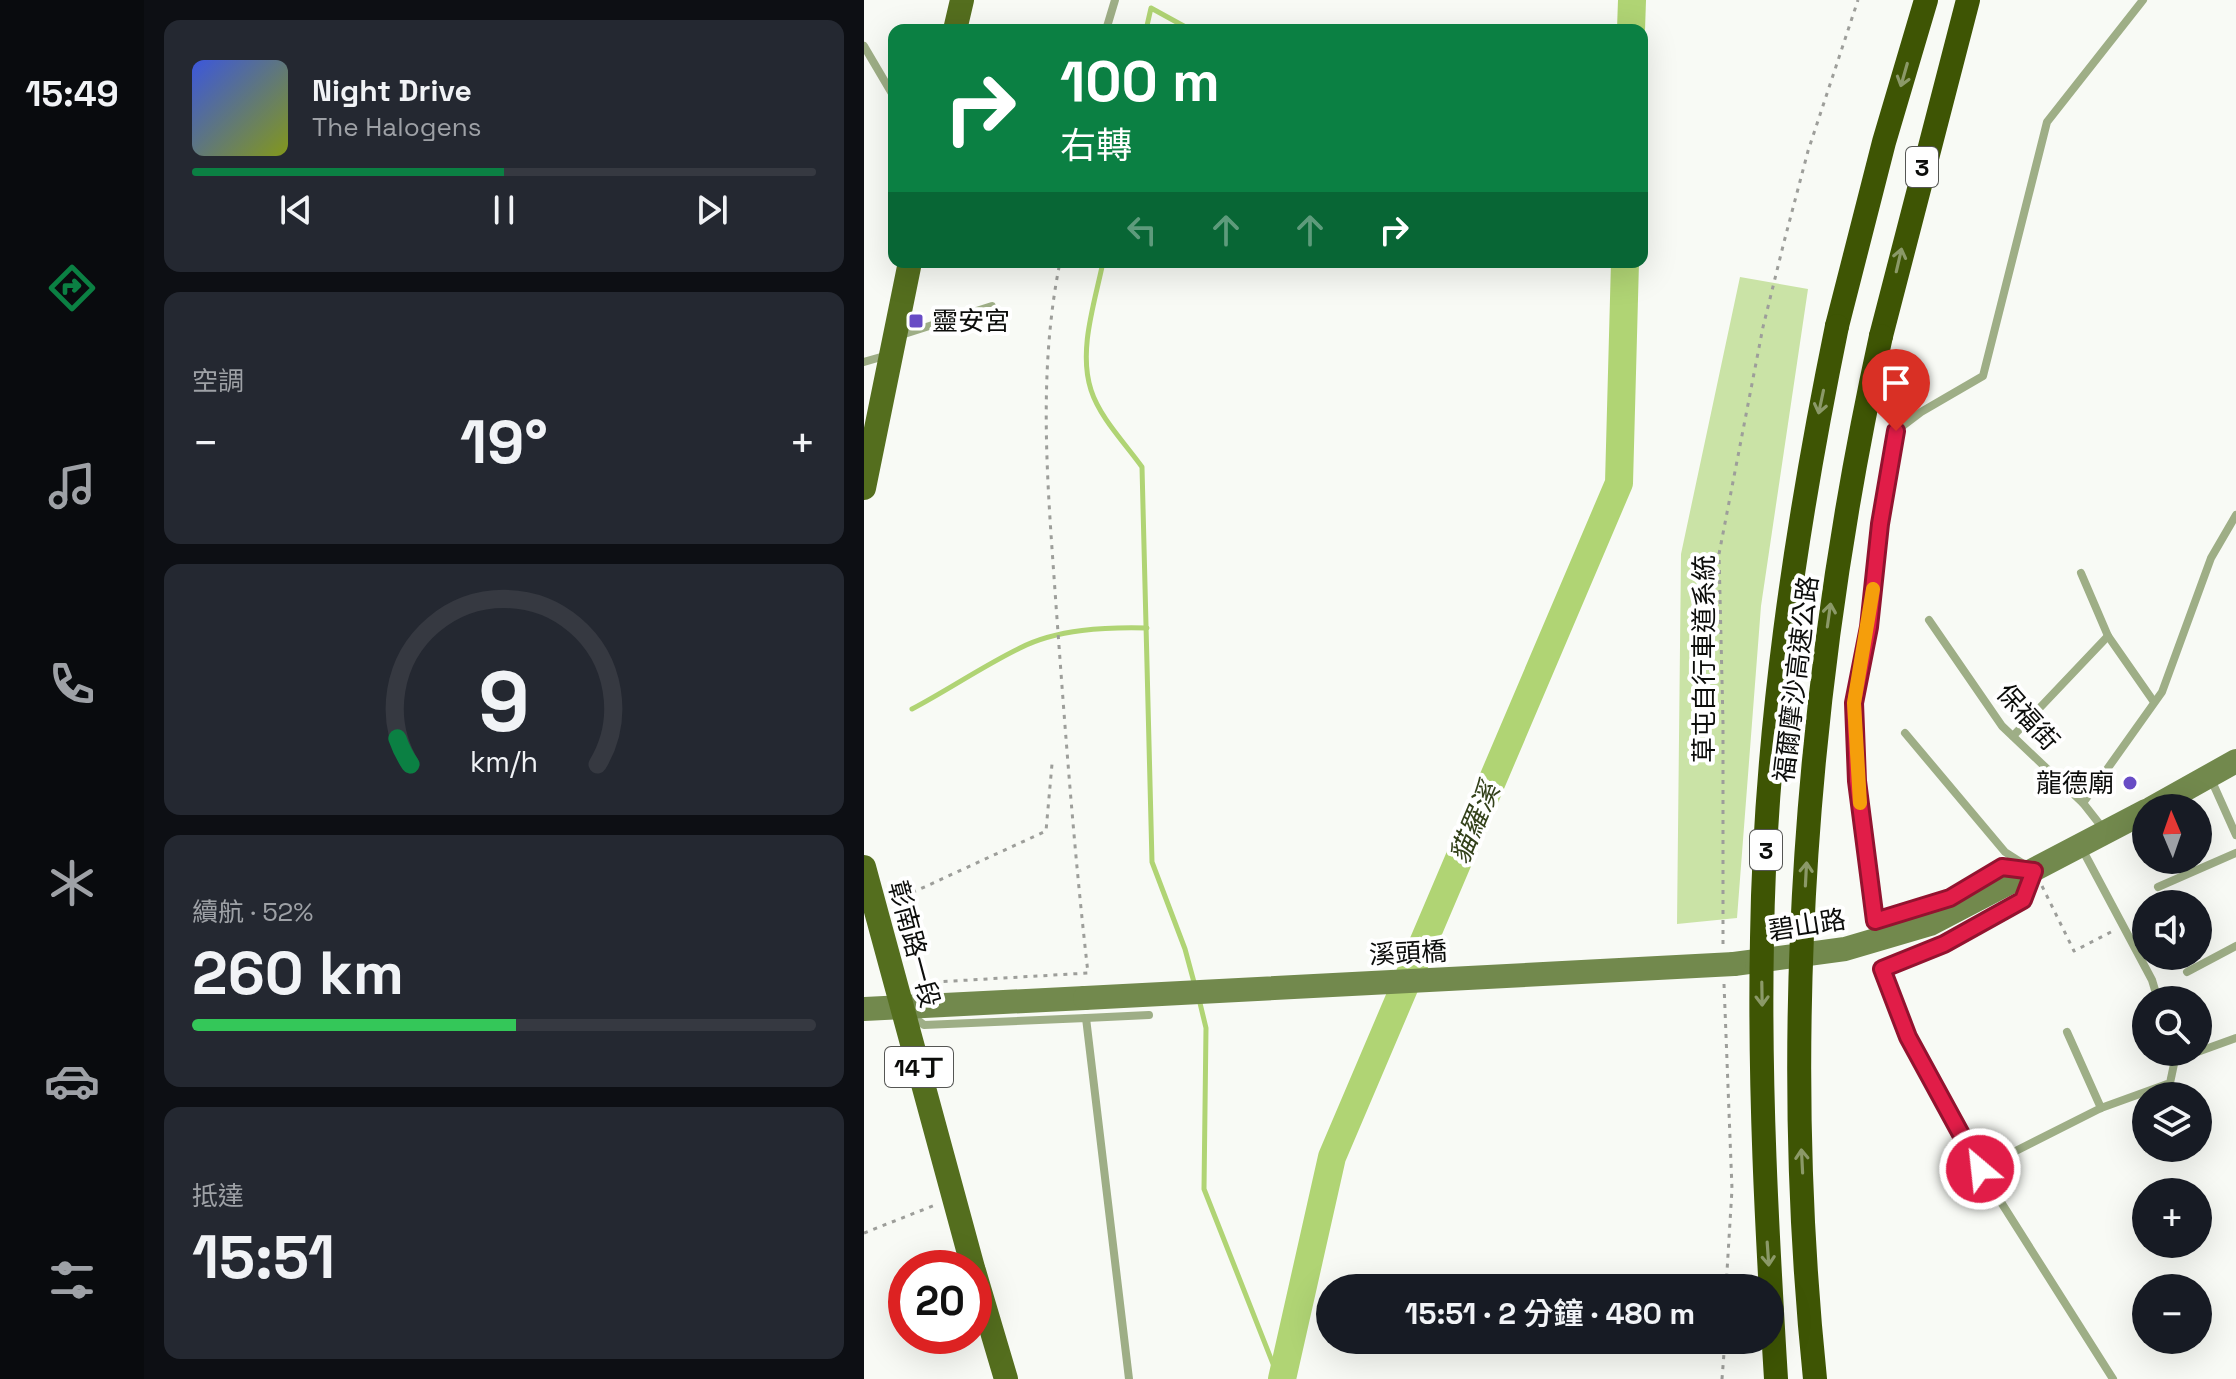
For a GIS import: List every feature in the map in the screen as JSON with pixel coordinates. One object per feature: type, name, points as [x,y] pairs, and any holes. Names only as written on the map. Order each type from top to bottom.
[{"type":"highway","name":"福爾摩沙高速公路","points":[[1776,1379],[1764,1191],[1762,937],[1767,826],[1779,689],[1803,505],[1837,326],[1884,142],[1926,0]]},
{"type":"highway","name":"福爾摩沙高速公路","points":[[1815,1379],[1799,1105],[1810,799],[1830,606],[1881,336],[1968,0]]},
{"type":"main road","points":[[956,24],[962,0]]},
{"type":"main road","points":[[864,488],[909,268]]},
{"type":"main road","points":[[2177,794],[2236,761]]},
{"type":"main road","name":"碧山路","points":[[1727,963],[1845,949],[1916,928],[2034,871],[2132,819]]},
{"type":"main road","name":"彰南路一段","points":[[864,867],[968,1250]]},
{"type":"main road","name":"溪頭橋","points":[[864,1009],[1085,1008],[1727,963]]},
{"type":"main road","name":"彰南路一段","points":[[992,1331],[1006,1379]]},
{"type":"lane","points":[[1108,24],[1115,0]]},
{"type":"lane","points":[[2034,871],[2002,867],[1950,898],[1875,921],[1857,781],[1854,703],[1869,627],[1880,524],[1896,431],[1921,412],[1983,376],[2047,122],[2143,0]]},
{"type":"lane","points":[[864,46],[888,87]]},
{"type":"lane","points":[[864,362],[894,345],[992,306]]},
{"type":"lane","points":[[2083,803],[2162,692],[2211,558],[2236,515]]},
{"type":"lane","points":[[2081,573],[2108,636],[2154,702]]},
{"type":"lane","name":"保福街","points":[[1929,620],[2002,726],[2083,803],[2106,833]]},
{"type":"lane","points":[[2013,736],[2108,636]]},
{"type":"lane","points":[[1905,733],[2005,852],[2034,871]]},
{"type":"lane","points":[[2210,776],[2236,835]]},
{"type":"lane","points":[[2081,847],[2154,986]]},
{"type":"lane","points":[[2158,887],[2236,853]]},
{"type":"lane","points":[[2034,871],[2023,900],[1944,944],[1882,969],[1908,1037],[1980,1169],[2113,1379]]},
{"type":"lane","points":[[2187,972],[2236,946]]},
{"type":"lane","points":[[1129,1379],[1085,1008],[1149,1015]]},
{"type":"lane","points":[[2067,1032],[2101,1108]]},
{"type":"lane","points":[[2212,1047],[2236,1038]]},
{"type":"lane","points":[[1980,1169],[2101,1108],[2170,1083],[2174,1066]]},
{"type":"path","name":"草屯自行車道系統","points":[[1727,1274],[1732,1189],[1727,963],[1720,869],[1723,723],[1719,554],[1763,327],[1784,242],[1808,151],[1858,0]]},
{"type":"path","points":[[904,1010],[919,983],[1088,973],[1072,828],[1045,449],[1048,321],[1059,268]]},
{"type":"path","points":[[876,909],[963,872],[1046,831],[1052,764]]},
{"type":"path","points":[[2034,871],[2074,951],[2123,926]]},
{"type":"path","points":[[864,1233],[952,1198]]},
{"type":"path","points":[[1722,1379],[1724,1354]]},
{"type":"green space","points":[[1740,277],[1808,289],[1761,606],[1737,918],[1677,924],[1681,554]]},
{"type":"waterway","name":"貓羅溪","points":[[1631,24],[1632,0]]},
{"type":"waterway","points":[[1147,24],[1151,8],[1180,24]]},
{"type":"waterway","points":[[1102,268],[1089,326],[1087,375],[1100,410],[1142,467],[1152,862],[1185,949],[1195,986]]},
{"type":"waterway","name":"貓羅溪","points":[[1282,1379],[1332,1157],[1619,483],[1625,268]]},
{"type":"waterway","points":[[912,709],[1034,642],[1082,630],[1147,628]]},
{"type":"waterway","points":[[1199,999],[1206,1028],[1204,1189],[1279,1379]]},
{"type":"slow traffic","points":[[1860,803],[1854,703],[1873,589]]},
{"type":"place","name":"靈安宮","points":[[916,321]]},
{"type":"place","name":"龍德廟","points":[[2130,783]]},
{"type":"route","points":[[1896,431],[1880,524],[1869,627],[1854,703],[1857,781],[1875,921],[1950,898],[2002,867],[2034,871],[2023,900],[1944,944],[1882,969],[1908,1037],[1980,1169]]}]
